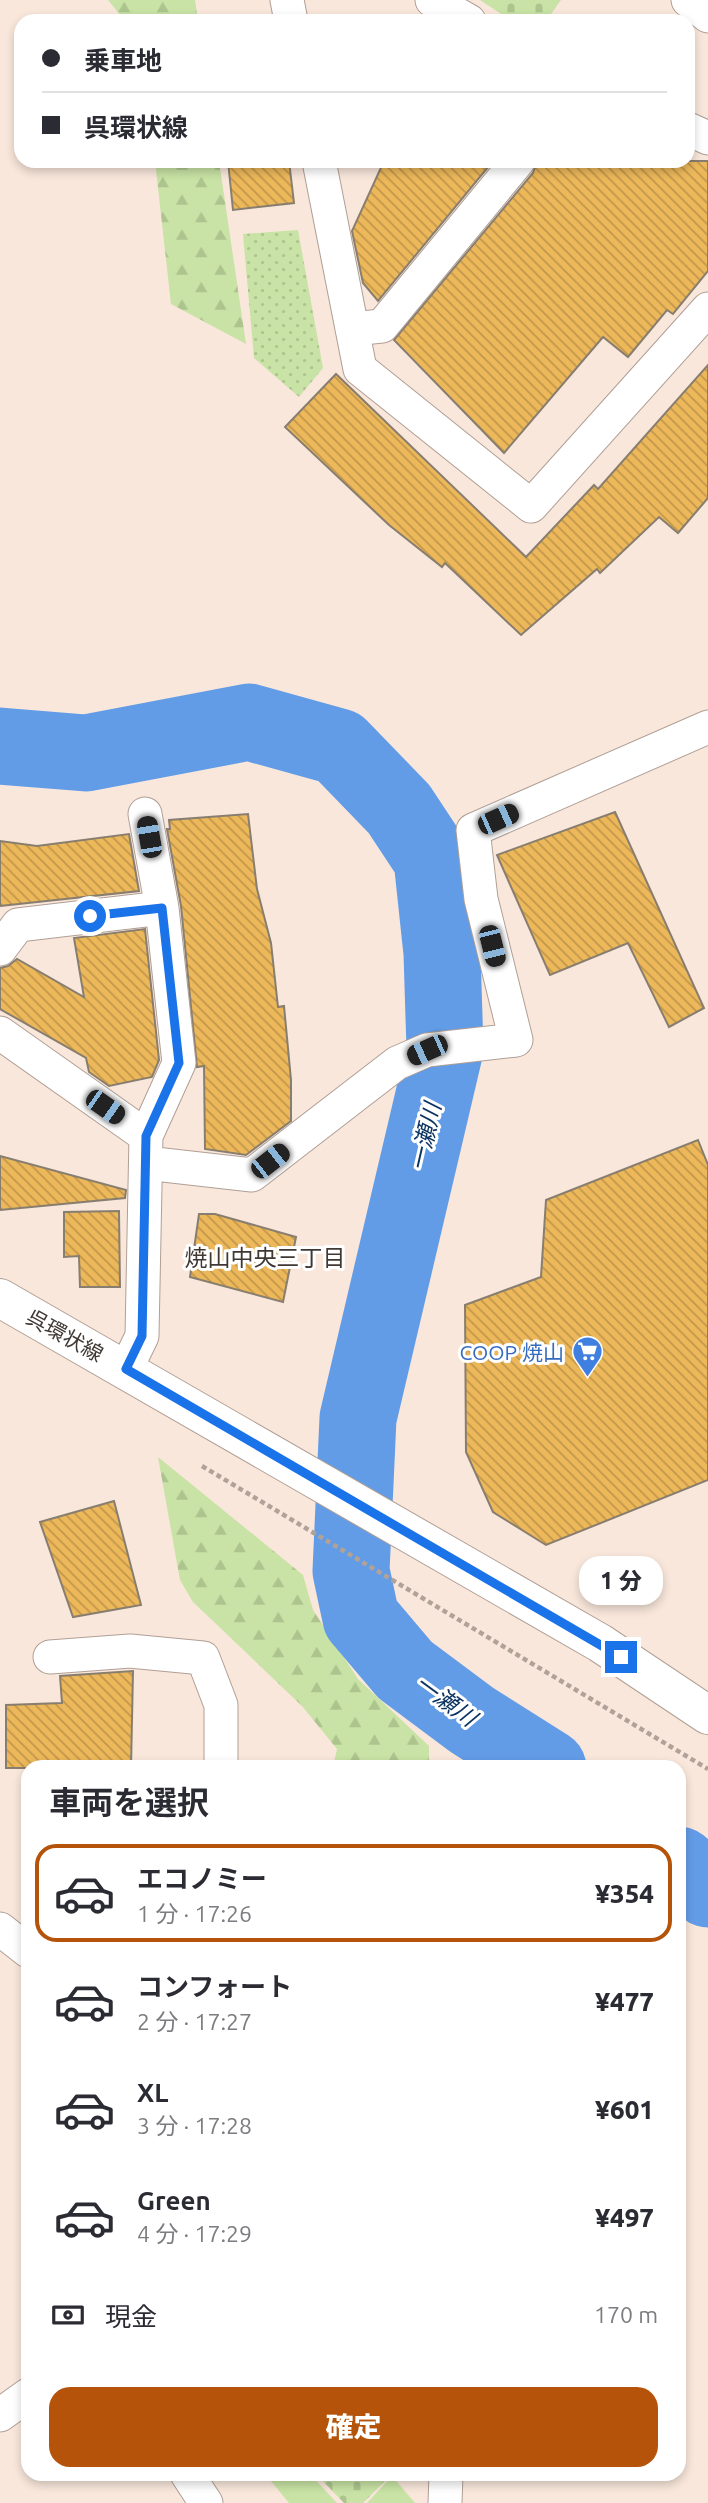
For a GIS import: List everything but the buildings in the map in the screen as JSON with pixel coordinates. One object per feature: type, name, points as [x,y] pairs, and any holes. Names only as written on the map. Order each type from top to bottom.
[{"type":"main road","name":"呉環状線","points":[[0,1298],[600,1643],[708,1715]]},
{"type":"street","points":[[432,0],[457,14]]},
{"type":"street","points":[[688,0],[708,16]]},
{"type":"street","points":[[320,168],[360,369],[531,506],[708,309]]},
{"type":"street","points":[[352,329],[382,326],[512,168]]},
{"type":"street","points":[[0,1033],[146,1150],[252,1175],[397,1063],[427,1050],[516,1040],[481,898],[473,830],[706,734]]},
{"type":"street","points":[[126,1369],[142,1336],[146,1150],[179,1063],[162,908],[145,814]]},
{"type":"street","points":[[0,949],[18,925],[162,908]]},
{"type":"street","points":[[51,1657],[130,1651],[203,1658],[221,1704],[221,1760]]},
{"type":"street","points":[[0,1929],[21,1946]]},
{"type":"street","points":[[0,2415],[21,2400]]},
{"type":"street","points":[[192,2481],[206,2503]]},
{"type":"street","points":[[445,2503],[446,2481]]},
{"type":"path","points":[[281,1513],[708,1769]]},
{"type":"green space","points":[[108,0],[195,0],[197,14],[119,14]]},
{"type":"green space","points":[[480,0],[561,0],[551,14],[501,14]]},
{"type":"green space","points":[[156,168],[220,168],[246,344],[171,304]]},
{"type":"green space","points":[[298,230],[323,368],[299,397],[254,358],[243,234]]},
{"type":"green space","points":[[158,1457],[303,1575],[313,1610],[358,1679],[429,1746],[429,1760],[335,1760],[337,1749],[302,1706],[193,1602],[180,1580]]},
{"type":"green space","points":[[271,2481],[317,2481],[337,2503],[289,2503]]},
{"type":"green space","points":[[323,2481],[385,2481],[363,2503],[344,2503]]},
{"type":"green space","points":[[387,2481],[396,2481],[415,2503],[367,2503]]},
{"type":"waterway","name":"一瀬川","points":[[0,746],[86,753],[249,722],[339,747],[399,809],[432,859],[442,953],[445,1049],[358,1418],[351,1571],[361,1618],[405,1670],[472,1720],[535,1760]]},
{"type":"waterway","name":"一瀬川","points":[[686,1871],[708,1889]]},
{"type":"place","name":"COOP 焼山","points":[[587,1379]]},
{"type":"district","name":"焼山中央三丁目","points":[[265,1257]]},
{"type":"route","points":[[90,916],[162,908],[179,1063],[146,1136],[142,1336],[126,1369],[621,1657]]}]
